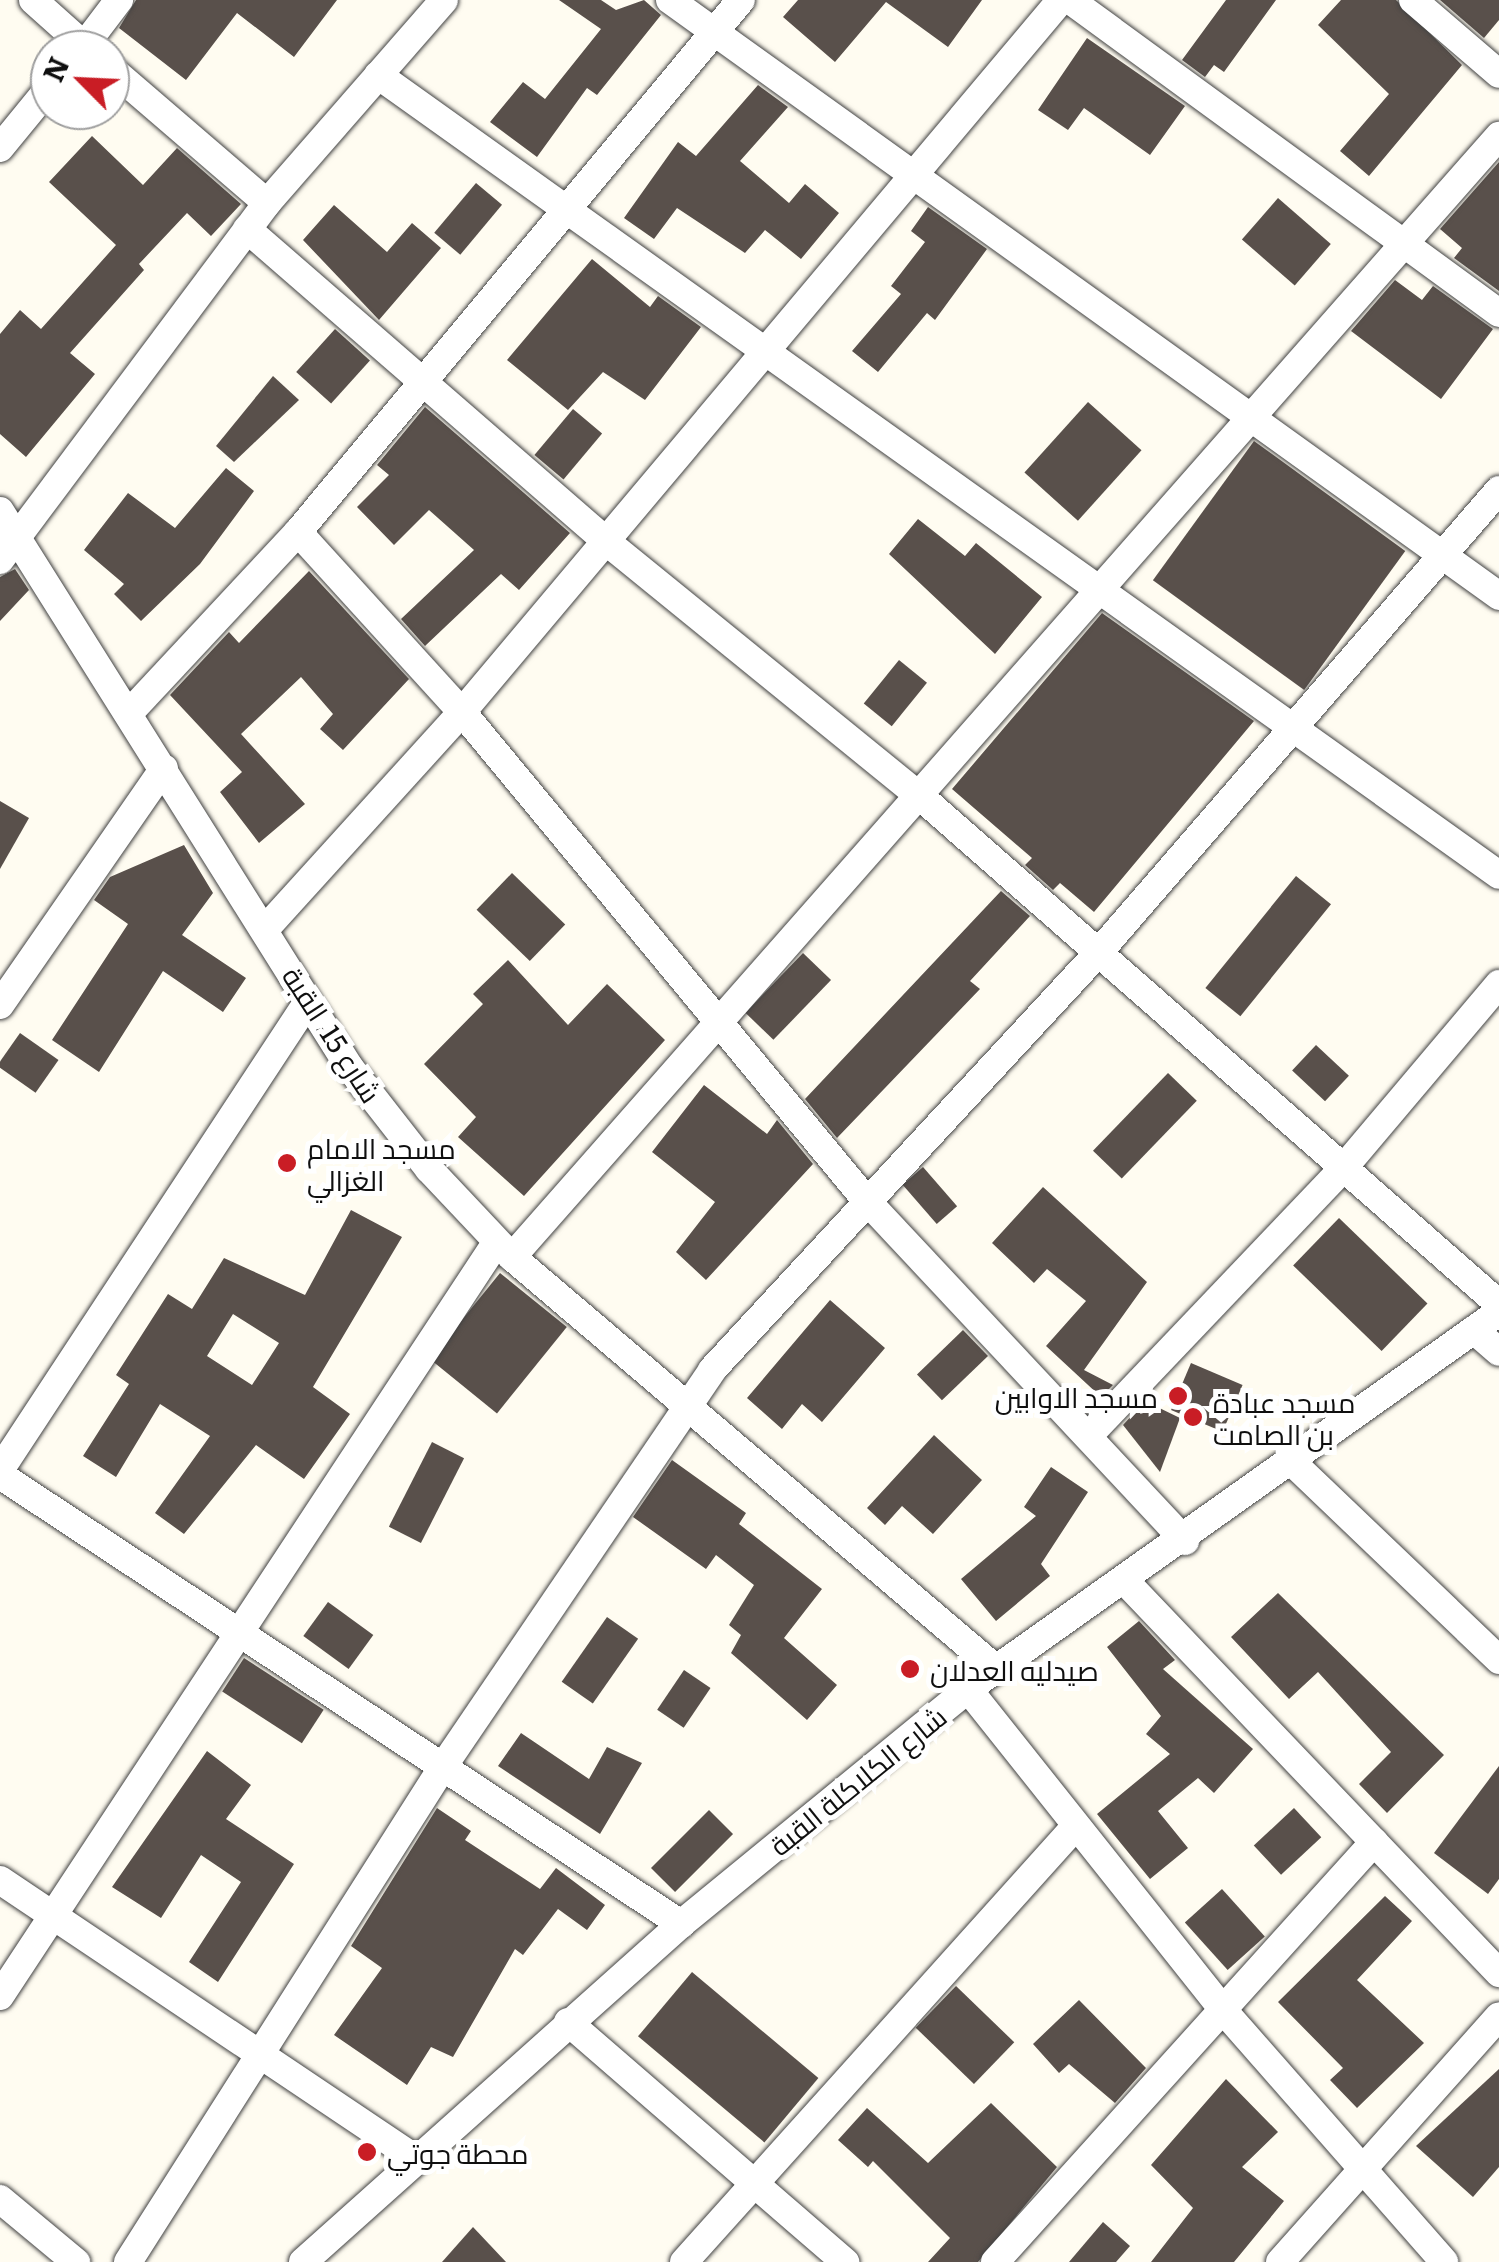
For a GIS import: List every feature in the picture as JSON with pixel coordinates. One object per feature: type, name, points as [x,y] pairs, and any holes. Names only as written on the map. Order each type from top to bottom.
[{"type":"street","points":[[33,0],[64,30]]},
{"type":"street","points":[[98,30],[119,0]]},
{"type":"street","points":[[0,560],[9,522],[268,203],[444,0]]},
{"type":"street","points":[[670,0],[1252,414],[1499,596]]},
{"type":"street","points":[[131,711],[298,532],[741,0]]},
{"type":"street","points":[[267,927],[462,712],[757,354],[1062,0]]},
{"type":"street","points":[[1070,0],[1499,312]]},
{"type":"street","points":[[1413,0],[1499,74]]},
{"type":"street","points":[[378,75],[757,354],[1292,723],[1499,875]]},
{"type":"street","points":[[130,85],[268,203]]},
{"type":"street","points":[[0,148],[30,111]]},
{"type":"street","points":[[0,1996],[240,1635],[504,1250],[722,1023],[1499,136]]},
{"type":"street","points":[[248,228],[602,538],[920,797],[1346,1165],[1499,1304]]},
{"type":"street","points":[[128,2262],[442,1768],[683,1408],[866,1200],[1099,952],[1292,723],[1499,490]]},
{"type":"street","name":"شارع 15، القبة","points":[[9,522],[267,927],[307,1003],[350,1068],[504,1250],[683,1408],[995,1668]]},
{"type":"street","points":[[298,532],[462,712],[866,1200],[1092,1432],[1185,1541]]},
{"type":"street","points":[[0,1005],[164,768]]},
{"type":"street","points":[[1092,1432],[1346,1165],[1499,984]]},
{"type":"street","points":[[307,1003],[0,1473],[681,1924]]},
{"type":"street","name":"شارع الكلاكلة القبة","points":[[314,2259],[416,2159],[568,2022],[681,1924],[968,1689],[1185,1541],[1499,1312]]},
{"type":"street","points":[[1474,1330],[1499,1352]]},
{"type":"street","points":[[1293,1462],[1499,1660]]},
{"type":"street","points":[[1125,1581],[1499,1974]]},
{"type":"street","points":[[968,1689],[1074,1828],[1223,2010],[1444,2262]]},
{"type":"street","points":[[684,2262],[752,2179],[1074,1828]]},
{"type":"street","points":[[994,2262],[1374,1842]]},
{"type":"street","points":[[0,1880],[259,2058],[416,2159]]},
{"type":"street","points":[[1280,2262],[1362,2164],[1499,2016]]},
{"type":"street","points":[[568,2022],[844,2262]]},
{"type":"street","points":[[0,2200],[76,2262]]},
{"type":"building","points":[[136,0],[337,0],[294,57],[237,13],[186,80],[130,37],[130,30],[119,28]]},
{"type":"building","points":[[559,0],[601,0],[616,10],[644,0],[661,15],[597,95],[587,88],[537,157],[490,122],[523,82],[545,99],[601,29]]},
{"type":"building","points":[[798,0],[982,0],[948,47],[886,2],[835,62],[783,17]]},
{"type":"building","points":[[1226,0],[1276,0],[1224,72],[1214,65],[1205,77],[1182,60]]},
{"type":"building","points":[[1341,0],[1396,0],[1462,65],[1369,176],[1340,151],[1389,94],[1318,25]]},
{"type":"building","points":[[1440,0],[1499,0],[1499,20],[1484,38]]},
{"type":"building","points":[[1087,38],[1185,106],[1150,155],[1084,108],[1068,130],[1038,110]]},
{"type":"building","points":[[758,85],[788,107],[740,161],[789,203],[805,184],[839,213],[801,259],[765,230],[745,253],[677,208],[654,239],[624,218],[678,142],[696,156]]},
{"type":"building","points":[[92,136],[143,185],[177,148],[241,204],[211,236],[187,213],[139,264],[144,270],[70,353],[95,374],[26,457],[0,434],[0,334],[20,310],[41,329],[116,245],[49,182]]},
{"type":"building","points":[[1499,162],[1499,291],[1454,258],[1462,248],[1440,229]]},
{"type":"building","points":[[476,183],[502,205],[460,255],[434,233]]},
{"type":"building","points":[[1278,198],[1331,244],[1295,285],[1242,240]]},
{"type":"building","points":[[334,205],[387,252],[412,223],[441,248],[379,320],[303,240]]},
{"type":"building","points":[[928,207],[987,249],[935,320],[927,313],[878,372],[852,351],[901,294],[891,286],[925,242],[911,231]]},
{"type":"building","points":[[592,259],[650,307],[658,296],[701,327],[645,400],[603,372],[568,410],[507,360]]},
{"type":"building","points":[[1395,280],[1422,300],[1433,286],[1493,329],[1441,399],[1351,331]]},
{"type":"building","points":[[335,329],[370,360],[331,404],[296,372]]},
{"type":"building","points":[[273,376],[299,400],[234,462],[216,446]]},
{"type":"building","points":[[1088,402],[1142,450],[1078,521],[1024,473]]},
{"type":"building","points":[[425,407],[570,533],[519,590],[501,574],[425,646],[401,619],[474,550],[429,510],[394,545],[357,507],[389,475],[377,465]]},
{"type":"building","points":[[573,409],[602,433],[564,479],[534,455]]},
{"type":"building","points":[[1254,441],[1405,551],[1304,690],[1153,580]]},
{"type":"building","points":[[226,468],[254,491],[200,564],[141,621],[114,594],[124,584],[84,550],[128,493],[175,528]]},
{"type":"building","points":[[918,519],[965,556],[976,543],[1042,597],[995,654],[889,554]]},
{"type":"building","points":[[15,569],[29,590],[0,621],[0,577]]},
{"type":"building","points":[[309,571],[409,679],[343,750],[320,729],[333,714],[301,677],[241,734],[305,804],[259,843],[220,792],[242,772],[170,695],[229,632],[239,643]]},
{"type":"building","points":[[1102,613],[1254,721],[1094,912],[1060,883],[1053,890],[1025,865],[1032,858],[952,789]]},
{"type":"building","points":[[899,660],[927,683],[892,726],[864,704]]},
{"type":"building","points":[[0,801],[29,818],[0,869]]},
{"type":"building","points":[[184,845],[213,893],[182,935],[246,978],[223,1012],[163,971],[99,1072],[52,1040],[128,924],[94,900],[110,877]]},
{"type":"building","points":[[512,873],[565,924],[530,961],[477,910]]},
{"type":"building","points":[[1296,876],[1331,904],[1240,1016],[1205,988]]},
{"type":"building","points":[[1001,891],[1030,916],[970,981],[980,989],[837,1138],[805,1099]]},
{"type":"building","points":[[803,953],[831,980],[773,1040],[745,1013]]},
{"type":"building","points":[[508,960],[568,1025],[607,984],[665,1040],[524,1196],[458,1137],[476,1117],[424,1064],[483,1004],[473,994]]},
{"type":"building","points":[[20,1033],[59,1060],[36,1093],[0,1068],[0,1062]]},
{"type":"building","points":[[1316,1045],[1349,1076],[1325,1101],[1292,1071]]},
{"type":"building","points":[[1168,1073],[1197,1101],[1122,1178],[1093,1151]]},
{"type":"building","points":[[704,1085],[767,1134],[777,1120],[813,1164],[706,1280],[676,1252],[715,1202],[652,1152]]},
{"type":"building","points":[[923,1167],[957,1206],[937,1224],[903,1185]]},
{"type":"building","points":[[1043,1187],[1147,1282],[1084,1370],[1113,1385],[1101,1397],[1046,1346],[1086,1301],[1047,1269],[1034,1283],[992,1243]]},
{"type":"building","points":[[351,1210],[402,1237],[313,1387],[350,1414],[304,1479],[256,1445],[184,1534],[155,1513],[210,1436],[160,1404],[116,1477],[83,1456],[129,1384],[116,1375],[168,1294],[192,1309],[224,1258],[305,1295]],"holes":[[[233,1314],[279,1343],[252,1385],[207,1356]]]},
{"type":"building","points":[[1339,1218],[1427,1303],[1382,1351],[1293,1265]]},
{"type":"building","points":[[500,1273],[567,1327],[497,1413],[430,1359]]},
{"type":"building","points":[[830,1300],[885,1348],[822,1422],[802,1404],[782,1429],[747,1398]]},
{"type":"building","points":[[963,1330],[988,1356],[942,1400],[917,1374]]},
{"type":"building","points":[[1191,1363],[1243,1385],[1223,1432],[1171,1410]]},
{"type":"building","points":[[1145,1401],[1180,1418],[1160,1472],[1123,1425]]},
{"type":"building","points":[[934,1435],[982,1480],[933,1534],[902,1506],[885,1525],[867,1508]]},
{"type":"building","points":[[432,1442],[464,1458],[421,1543],[389,1527]]},
{"type":"building","points":[[672,1460],[746,1513],[739,1524],[822,1589],[784,1638],[837,1685],[807,1720],[731,1653],[741,1635],[729,1625],[754,1585],[716,1555],[706,1569],[633,1517]]},
{"type":"building","points":[[1051,1467],[1088,1492],[1041,1564],[1050,1576],[996,1621],[961,1579],[1036,1516],[1024,1507]]},
{"type":"building","points":[[1278,1593],[1444,1755],[1387,1813],[1359,1784],[1391,1752],[1318,1672],[1289,1699],[1231,1637]]},
{"type":"building","points":[[328,1602],[373,1635],[349,1669],[303,1636]]},
{"type":"building","points":[[607,1617],[638,1639],[593,1704],[562,1682]]},
{"type":"building","points":[[1139,1621],[1175,1660],[1163,1669],[1253,1749],[1214,1793],[1198,1778],[1158,1811],[1188,1848],[1150,1879],[1097,1814],[1170,1754],[1146,1734],[1161,1716],[1107,1647]]},
{"type":"building","points":[[244,1658],[324,1710],[302,1743],[222,1692]]},
{"type":"building","points":[[684,1670],[711,1688],[684,1728],[657,1710]]},
{"type":"building","points":[[521,1733],[589,1779],[607,1747],[642,1763],[600,1834],[498,1766]]},
{"type":"building","points":[[207,1751],[251,1785],[226,1819],[294,1864],[218,1982],[189,1962],[241,1882],[201,1855],[161,1918],[112,1887]]},
{"type":"building","points":[[1499,1766],[1499,1879],[1488,1894],[1434,1853]]},
{"type":"building","points":[[437,1808],[471,1831],[465,1840],[540,1889],[556,1868],[605,1905],[587,1930],[558,1909],[523,1955],[515,1949],[453,2057],[431,2047],[407,2085],[334,2035],[382,1968],[351,1946]]},
{"type":"building","points":[[1294,1808],[1321,1837],[1281,1875],[1254,1846]]},
{"type":"building","points":[[709,1810],[733,1834],[675,1892],[651,1868]]},
{"type":"building","points":[[1222,1889],[1265,1937],[1228,1970],[1185,1922]]},
{"type":"building","points":[[1385,1896],[1412,1921],[1357,1980],[1424,2043],[1357,2108],[1330,2080],[1343,2068],[1278,2002]]},
{"type":"building","points":[[692,1972],[818,2078],[764,2142],[638,2036]]},
{"type":"building","points":[[956,1986],[1014,2042],[974,2084],[916,2028]]},
{"type":"building","points":[[1079,2000],[1146,2068],[1115,2103],[1069,2064],[1059,2073],[1033,2044]]},
{"type":"building","points":[[1499,2069],[1499,2167],[1473,2197],[1416,2146]]},
{"type":"building","points":[[1226,2079],[1278,2132],[1242,2167],[1284,2201],[1234,2262],[1151,2262],[1193,2208],[1151,2165]]},
{"type":"building","points":[[991,2103],[1057,2167],[978,2262],[928,2262],[950,2238],[873,2161],[868,2167],[838,2140],[867,2108],[928,2163]]},
{"type":"building","points":[[1103,2222],[1130,2246],[1116,2262],[1069,2262]]},
{"type":"building","points":[[473,2227],[506,2262],[442,2262]]},
{"type":"place","name":"مسجد الامام الغزالي","points":[[287,1163]]},
{"type":"place","name":"مسجد الاوابين","points":[[1178,1396]]},
{"type":"place","name":"مسجد عبادة بن الصامت","points":[[1193,1417]]},
{"type":"place","name":"صيدليه العدلان","points":[[910,1669]]},
{"type":"place","name":"محطة جوتي","points":[[367,2152]]}]
